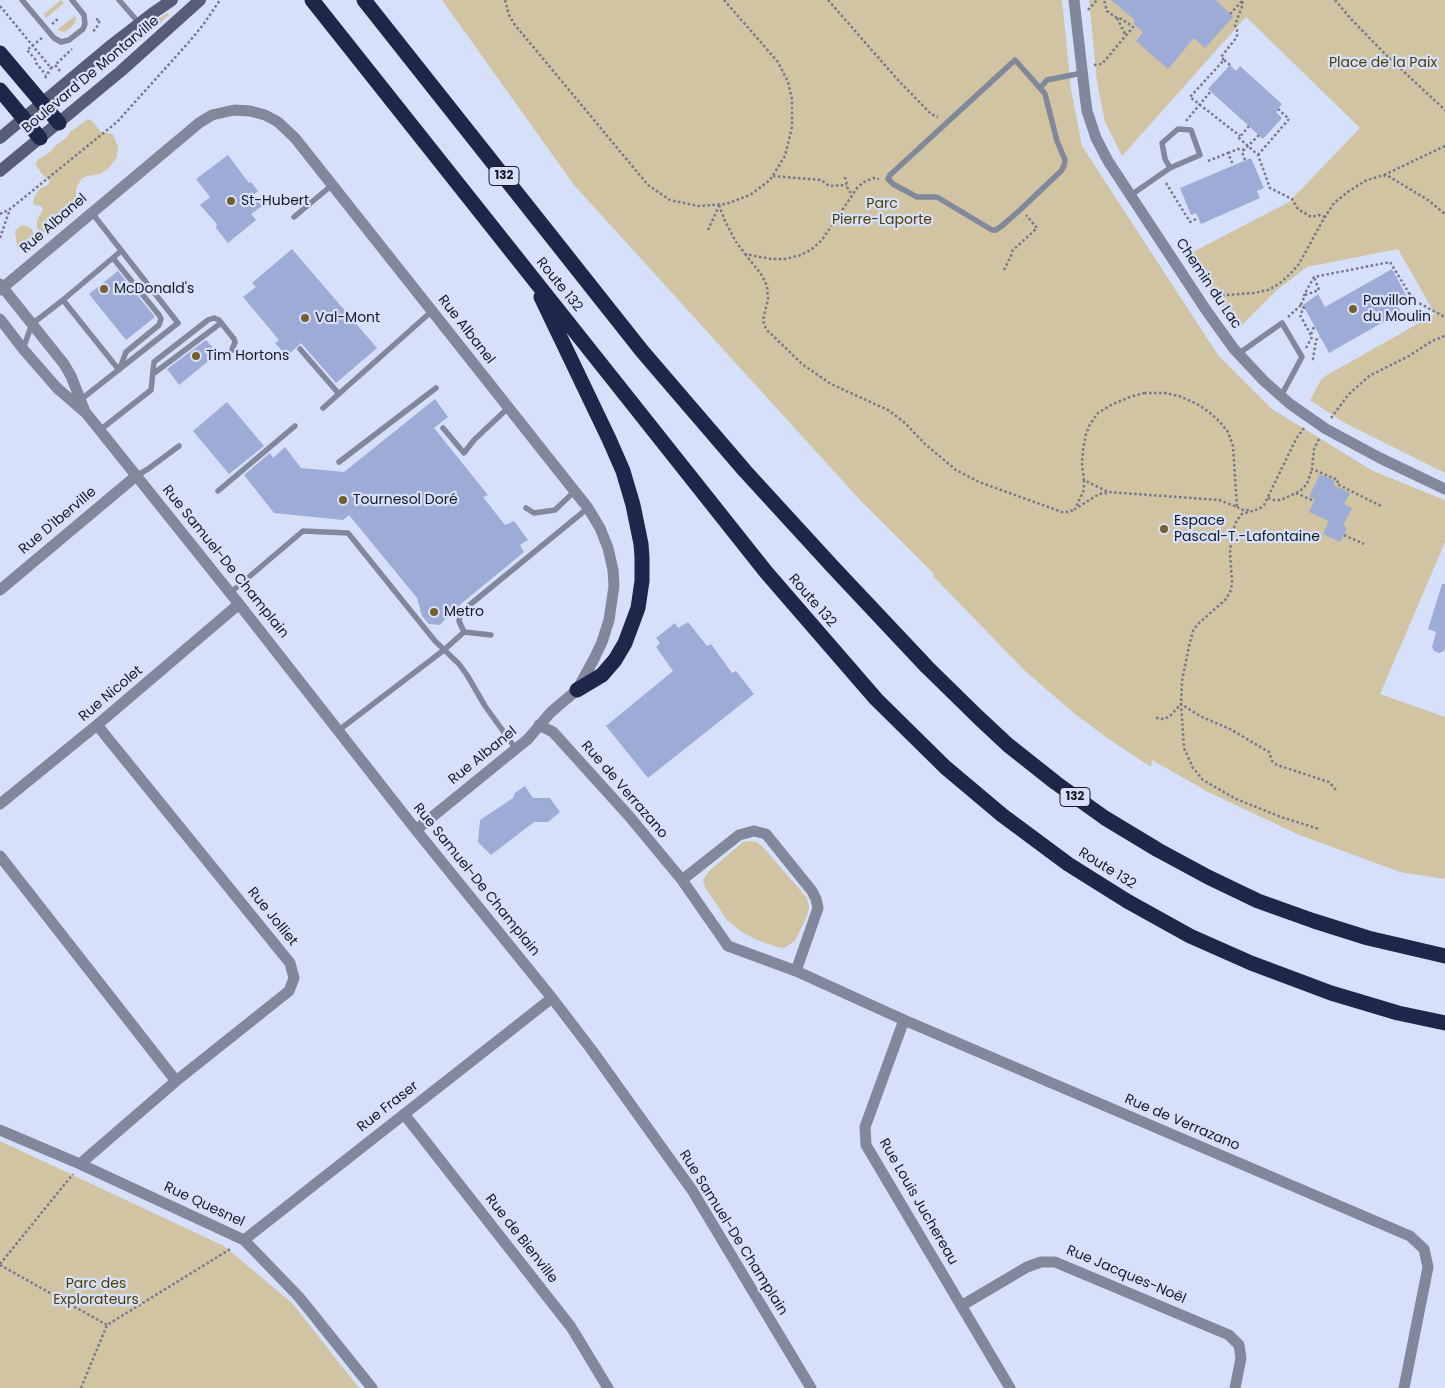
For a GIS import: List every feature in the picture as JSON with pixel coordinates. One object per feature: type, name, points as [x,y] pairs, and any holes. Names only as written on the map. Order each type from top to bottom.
[{"type":"highway","name":"Route 132","points":[[312,0],[736,534],[876,699],[953,774],[1002,815],[1068,864],[1167,924],[1228,954],[1292,980],[1344,998],[1398,1013],[1445,1023]]},
{"type":"highway","name":"Route 132","points":[[364,0],[642,351],[745,471],[926,667],[1003,740],[1040,771],[1098,813],[1158,850],[1208,877],[1258,901],[1320,924],[1445,956]]},
{"type":"highway","points":[[0,53],[59,123]]},
{"type":"highway","points":[[0,90],[40,138]]},
{"type":"highway","points":[[532,278],[616,454],[631,496],[641,544],[643,570],[641,590],[638,608],[625,643],[615,660],[602,675],[577,690]]},
{"type":"street","name":"Boulevard De Montarville","points":[[0,138],[139,23],[172,0]]},
{"type":"street","name":"Boulevard De Montarville","points":[[0,172],[121,71],[200,0]]},
{"type":"street","name":"Chemin du Lac","points":[[1074,0],[1087,111],[1096,138],[1108,161],[1206,310],[1238,354],[1281,396],[1311,419],[1345,440],[1445,489]]},
{"type":"street","name":"Rue Albanel","points":[[1,287],[198,122],[212,115],[234,110],[258,113],[272,118],[285,127],[295,138],[588,508],[600,528],[608,548],[613,570],[614,594],[612,611],[604,637],[577,690],[551,712],[528,739],[416,830]]},
{"type":"street","name":"Rue Samuel-De Champlain","points":[[1,287],[67,370],[71,376],[78,402]]},
{"type":"street","name":"Rue Samuel-De Champlain","points":[[0,319],[57,388],[78,402],[591,1049],[692,1190],[811,1388]]},
{"type":"street","name":"Rue D'Iberville","points":[[0,590],[136,476]]},
{"type":"street","name":"Rue Nicolet","points":[[0,804],[97,725],[239,604]]},
{"type":"street","name":"Rue de Verrazano","points":[[540,724],[554,732],[629,816],[682,880],[728,946],[796,971],[904,1020],[1410,1236],[1424,1249],[1428,1267],[1404,1388]]},
{"type":"street","name":"Rue Jolliet","points":[[80,1164],[176,1082],[289,991],[294,978],[290,963],[97,725]]},
{"type":"street","points":[[682,880],[739,835],[754,831],[766,834],[812,891],[818,908],[796,971]]},
{"type":"street","points":[[0,856],[176,1082]]},
{"type":"street","name":"Rue Fraser","points":[[244,1240],[552,998]]},
{"type":"street","name":"Rue Louis Juchereau","points":[[904,1020],[865,1127],[866,1145],[1010,1388]]},
{"type":"street","name":"Rue de Bienville","points":[[404,1114],[570,1327],[608,1388]]},
{"type":"street","name":"Rue Quesnel","points":[[0,1130],[80,1164],[244,1240],[299,1297],[372,1388]]},
{"type":"street","name":"Rue Jacques-Noël","points":[[961,1306],[1026,1267],[1041,1262],[1054,1262],[1229,1335],[1239,1345],[1241,1358],[1236,1388]]},
{"type":"lane","points":[[22,0],[54,38],[61,42],[69,40],[81,31],[85,24],[84,15],[72,0]]},
{"type":"lane","points":[[119,0],[139,23]]},
{"type":"lane","points":[[1015,60],[1040,88],[1045,94],[1056,140],[1065,160],[1064,166],[1021,209],[996,230],[992,230],[937,197],[917,197],[893,184],[888,179],[890,174],[1015,60]]},
{"type":"lane","points":[[1040,88],[1047,80],[1082,73]]},
{"type":"lane","points":[[1131,195],[1170,168],[1200,155],[1191,130],[1178,129],[1162,143],[1165,159],[1170,168]]},
{"type":"lane","points":[[294,217],[332,185]]},
{"type":"lane","points":[[78,402],[178,323],[91,212]]},
{"type":"lane","points":[[23,348],[32,324],[122,251]]},
{"type":"lane","points":[[113,258],[161,319],[159,324],[126,352],[119,370]]},
{"type":"lane","points":[[63,300],[119,370]]},
{"type":"lane","points":[[323,408],[432,311]]},
{"type":"lane","points":[[100,430],[151,390],[154,362],[208,320],[214,318],[221,323],[234,339],[235,342],[232,350]]},
{"type":"lane","points":[[153,374],[221,323]]},
{"type":"lane","points":[[1238,354],[1282,323],[1302,357],[1281,396]]},
{"type":"lane","points":[[300,349],[339,394]]},
{"type":"lane","points":[[339,462],[436,388]]},
{"type":"lane","points":[[443,428],[464,453],[474,440],[508,408]]},
{"type":"lane","points":[[218,490],[295,426]]},
{"type":"lane","points":[[136,476],[179,446]]},
{"type":"lane","points":[[526,508],[534,513],[555,510],[575,491]]},
{"type":"lane","points":[[464,632],[459,621],[461,612],[588,508]]},
{"type":"lane","points":[[230,593],[303,531],[348,534],[435,641],[459,664],[485,706],[516,749]]},
{"type":"lane","points":[[339,730],[444,650],[464,632],[491,635]]},
{"type":"path","points":[[0,214],[10,209],[117,122],[194,36],[220,0]]},
{"type":"path","points":[[504,1],[515,25],[648,185],[670,200],[698,206],[726,204],[750,195],[770,180],[785,156],[792,127],[792,98],[788,82],[778,62],[724,0]]},
{"type":"path","points":[[828,0],[924,107],[931,114],[947,122]]},
{"type":"path","points":[[1088,10],[1097,0]]},
{"type":"path","points":[[1093,65],[1102,64],[1134,27],[1107,12],[1104,0]]},
{"type":"path","points":[[1230,14],[1242,0]]},
{"type":"path","points":[[1230,66],[1221,57],[1237,38],[1235,25],[1244,4],[1242,0]]},
{"type":"path","points":[[1335,0],[1387,56],[1445,110]]},
{"type":"path","points":[[0,6],[51,68]]},
{"type":"path","points":[[1117,18],[1126,36]]},
{"type":"path","points":[[33,45],[27,50],[36,59],[36,63],[45,77],[55,64]]},
{"type":"path","points":[[33,56],[38,51]]},
{"type":"path","points":[[1224,60],[1190,97],[1240,136],[1239,138],[1258,155],[1270,188],[1292,199],[1298,209],[1311,217],[1320,215],[1325,217]]},
{"type":"path","points":[[1180,129],[1211,92]]},
{"type":"path","points":[[1258,155],[1289,119],[1278,109]]},
{"type":"path","points":[[1240,136],[1249,126]]},
{"type":"path","points":[[1246,160],[1242,152],[1259,136]]},
{"type":"path","points":[[1212,296],[1254,293],[1268,290],[1279,284],[1299,264],[1334,203],[1348,191],[1365,181],[1383,175],[1445,146]]},
{"type":"path","points":[[1228,153],[1238,148],[1245,150]]},
{"type":"path","points":[[1383,175],[1410,188],[1445,214]]},
{"type":"path","points":[[772,176],[821,180],[829,186],[847,185]]},
{"type":"path","points":[[845,177],[852,195]]},
{"type":"path","points":[[745,254],[770,259],[785,259],[801,255],[812,249],[822,240],[852,195],[864,182],[874,178],[888,179]]},
{"type":"path","points":[[1166,182],[1190,222],[1198,218]]},
{"type":"path","points":[[708,230],[720,205]]},
{"type":"path","points":[[720,205],[725,221],[736,242],[761,274],[767,286],[768,299],[763,320],[766,329],[802,364],[831,384],[888,410],[956,470],[978,482],[1055,510],[1069,512],[1099,494],[1108,492],[1219,500],[1243,510],[1259,509],[1268,498],[1296,439],[1311,419]]},
{"type":"path","points":[[0,238],[10,209]]},
{"type":"path","points":[[1004,270],[1012,251],[1037,228],[1021,209]]},
{"type":"path","points":[[1314,276],[1390,262],[1415,300],[1445,317]]},
{"type":"path","points":[[1282,323],[1301,305],[1314,276]]},
{"type":"path","points":[[1305,295],[1319,290],[1314,276]]},
{"type":"path","points":[[1395,300],[1409,293]]},
{"type":"path","points":[[1301,305],[1304,308],[1300,315],[1311,334]]},
{"type":"path","points":[[1314,327],[1311,334],[1312,337],[1302,357],[1313,359],[1316,340],[1320,337]]},
{"type":"path","points":[[1331,418],[1348,395],[1369,376],[1445,336]]},
{"type":"path","points":[[1075,509],[1084,490],[1083,450],[1090,424],[1098,413],[1111,405],[1144,393],[1165,393],[1179,396],[1203,408],[1219,421],[1228,432],[1233,446],[1237,507]]},
{"type":"path","points":[[1268,498],[1281,500],[1296,493],[1306,484],[1312,469],[1314,449],[1319,439]]},
{"type":"path","points":[[1312,469],[1338,480],[1337,485],[1382,506]]},
{"type":"path","points":[[1084,480],[1108,492]]},
{"type":"path","points":[[1296,493],[1314,501]]},
{"type":"path","points":[[1251,510],[1242,514],[1233,530],[1230,552],[1231,590],[1226,598],[1193,631],[1182,681],[1181,704],[1184,748],[1193,768],[1203,780],[1236,798],[1281,818],[1319,829]]},
{"type":"path","points":[[1344,535],[1364,544]]},
{"type":"path","points":[[1156,718],[1164,719],[1170,716],[1181,704]]},
{"type":"path","points":[[1181,704],[1200,716],[1230,729],[1269,752],[1272,761],[1277,765],[1329,782],[1336,790]]},
{"type":"path","points":[[80,1164],[0,1265],[107,1325]]},
{"type":"path","points":[[81,1388],[107,1325],[244,1240]]},
{"type":"green space","points":[[61,0],[64,3],[46,18],[44,14]]},
{"type":"green space","name":"Parc Pierre-Laporte","points":[[442,0],[1062,0],[1071,89],[1082,146],[1218,355],[1272,409],[1373,471],[1445,500],[1445,542],[1380,694],[1445,717],[1445,879],[1400,872],[1297,834],[1208,792],[1152,760],[1151,767],[1075,714],[1025,671],[933,576],[934,574],[860,500],[574,185]]},
{"type":"green space","name":"Place de la Paix","points":[[1089,0],[1445,0],[1445,473],[1343,422],[1310,400],[1322,378],[1435,314],[1398,249],[1307,267],[1277,290],[1238,329],[1187,255],[1289,202],[1360,128],[1246,17],[1122,156],[1105,122],[1097,82]]},
{"type":"green space","points":[[167,13],[169,15],[113,64],[148,26]]},
{"type":"green space","points":[[75,16],[75,23],[68,30],[64,32],[57,30]]},
{"type":"green space","points":[[88,119],[101,132],[113,134],[118,147],[117,157],[108,169],[100,174],[81,179],[76,189],[76,210],[73,214],[59,219],[49,233],[40,231],[37,228],[37,221],[43,209],[41,206],[34,205],[33,201],[41,188],[48,185],[50,181],[36,165],[37,160],[50,152],[70,132]]},
{"type":"green space","points":[[23,225],[31,228],[34,240],[29,250],[22,251],[17,247],[15,231]]},
{"type":"green space","points":[[743,842],[756,842],[763,847],[807,898],[809,907],[807,916],[795,941],[784,948],[757,940],[742,932],[727,920],[705,887],[703,880],[709,871]]},
{"type":"green space","name":"Parc des Explorateurs","points":[[0,1141],[224,1246],[292,1303],[359,1388],[0,1388]]},
{"type":"building","points":[[1111,0],[1216,0],[1233,17],[1205,48],[1194,38],[1168,69],[1136,41],[1143,32],[1133,23],[1135,20]]},
{"type":"building","points":[[1230,65],[1236,71],[1240,66],[1282,104],[1276,112],[1282,118],[1263,139],[1208,89]]},
{"type":"building","name":"St-Hubert","points":[[228,155],[249,183],[251,182],[258,191],[253,195],[262,206],[251,214],[256,220],[228,243],[216,228],[217,224],[200,205],[210,197],[196,179]]},
{"type":"building","points":[[1251,158],[1264,188],[1257,191],[1260,198],[1201,224],[1196,213],[1191,215],[1180,188]]},
{"type":"building","name":"Val-Mont","points":[[292,249],[377,348],[336,383],[301,343],[287,356],[275,343],[279,340],[243,297],[256,287],[252,283]]},
{"type":"building","name":"Pavillon du Moulin","points":[[1392,269],[1405,293],[1394,299],[1401,312],[1329,353],[1303,305],[1318,294],[1325,307]]},
{"type":"building","points":[[118,271],[155,317],[126,340],[89,294]]},
{"type":"building","name":"Tim Hortons","points":[[206,340],[213,348],[206,353],[211,359],[179,385],[167,369]]},
{"type":"building","points":[[435,399],[448,417],[434,428],[488,495],[483,497],[505,525],[514,521],[528,540],[520,545],[524,552],[450,613],[440,625],[429,624],[422,616],[417,598],[349,515],[343,520],[274,513],[244,475],[270,453],[273,458],[285,447],[301,468],[344,472]]},
{"type":"building","points":[[227,402],[264,446],[229,474],[193,431]]},
{"type":"building","points":[[1320,474],[1335,481],[1333,485],[1350,493],[1344,504],[1352,508],[1343,526],[1347,528],[1340,542],[1323,534],[1329,521],[1309,512],[1315,499],[1309,497]]},
{"type":"building","points":[[1442,584],[1445,584],[1445,648],[1444,651],[1439,653],[1434,651],[1432,647],[1436,632],[1428,629]]},
{"type":"building","points":[[688,622],[707,646],[711,644],[732,673],[736,671],[754,694],[648,778],[606,726],[673,671],[656,647],[660,643],[656,638],[675,623],[678,628]]},
{"type":"building","points":[[525,786],[533,798],[550,798],[560,812],[548,822],[534,822],[491,855],[478,842],[480,820],[513,798],[515,793]]},
{"type":"place","name":"St-Hubert","points":[[231,201]]},
{"type":"place","name":"McDonald's","points":[[104,289]]},
{"type":"place","name":"Pavillon du Moulin","points":[[1353,309]]},
{"type":"place","name":"Val-Mont","points":[[305,318]]},
{"type":"place","name":"Tim Hortons","points":[[196,356]]},
{"type":"place","name":"Tournesol Doré","points":[[343,500]]},
{"type":"place","name":"Espace Pascal-T.-Lafontaine","points":[[1164,529]]},
{"type":"place","name":"Metro","points":[[434,612]]}]
